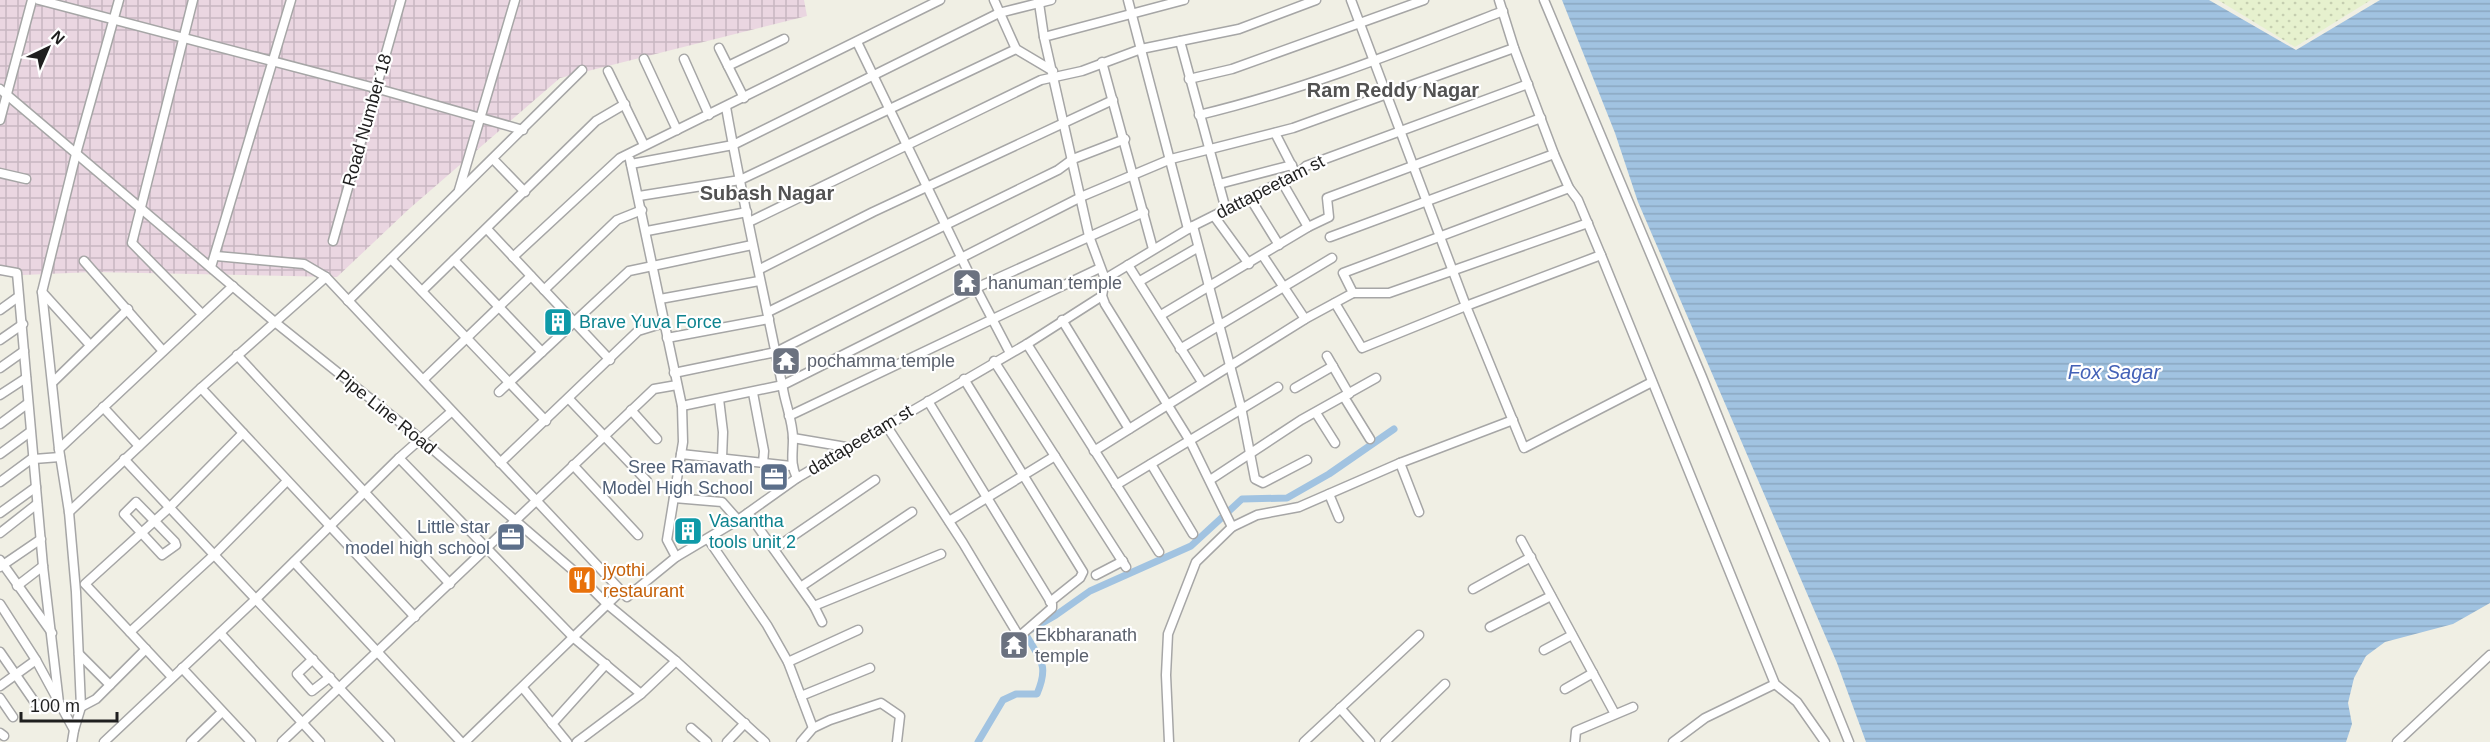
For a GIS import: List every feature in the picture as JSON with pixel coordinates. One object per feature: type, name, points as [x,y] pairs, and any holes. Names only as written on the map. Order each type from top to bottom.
[{"type":"street","points":[[0,120],[3,91],[32,0]]},
{"type":"street","points":[[39,0],[184,36],[523,130]]},
{"type":"street","points":[[72,742],[81,707],[76,592],[69,512],[59,453],[42,292],[76,154],[118,0]]},
{"type":"street","points":[[193,0],[143,208],[132,243],[202,315]]},
{"type":"street","points":[[211,267],[291,0]]},
{"type":"street","name":"Road Number 18","points":[[333,241],[402,0]]},
{"type":"street","points":[[459,190],[515,0]]},
{"type":"street","points":[[513,257],[620,158],[940,0]]},
{"type":"street","points":[[994,0],[1016,49],[1054,74]]},
{"type":"street","points":[[632,165],[733,146],[999,13],[1051,0]]},
{"type":"street","points":[[1128,0],[1190,228],[1221,324],[1229,368],[1251,451],[1255,479],[1260,483],[1307,460]]},
{"type":"street","points":[[1044,37],[1184,0]]},
{"type":"street","points":[[647,231],[748,217],[849,172],[1054,74],[1082,71],[1141,49],[1239,29],[1316,0]]},
{"type":"street","points":[[1351,0],[1376,61],[1400,131],[1415,164],[1466,306],[1524,448],[1653,382]]},
{"type":"street","points":[[1189,79],[1232,69],[1424,0]]},
{"type":"street","points":[[1499,0],[1514,48],[1554,154],[1588,223],[1775,684],[1797,702],[1826,742]]},
{"type":"street","points":[[1544,0],[1698,367],[1849,742]]},
{"type":"street","points":[[1039,3],[1044,37],[1083,196],[1089,236],[1105,279],[1102,296],[1190,441],[1231,524]]},
{"type":"street","points":[[1199,115],[1264,99],[1376,61],[1503,11]]},
{"type":"street","points":[[728,66],[784,39]]},
{"type":"street","points":[[1180,41],[1226,210]]},
{"type":"street","points":[[857,42],[926,187],[1010,352]]},
{"type":"street","points":[[719,48],[744,98]]},
{"type":"street","points":[[674,373],[776,352],[1083,196],[1171,159],[1275,133],[1388,96],[1514,48]]},
{"type":"street","points":[[639,196],[740,180],[890,111],[1016,49]]},
{"type":"street","points":[[644,59],[677,130]]},
{"type":"street","points":[[684,59],[710,115]]},
{"type":"street","points":[[1102,62],[1125,139],[1153,249]]},
{"type":"street","points":[[348,301],[582,70]]},
{"type":"street","points":[[608,71],[644,145]]},
{"type":"street","name":"dattapeetam st","points":[[1105,279],[1190,228],[1297,174],[1306,166],[1527,84]]},
{"type":"street","name":"Pipe Line Road","points":[[3,91],[276,323],[422,440],[575,572],[607,604],[676,661],[765,742]]},
{"type":"street","points":[[760,269],[926,187],[1113,100]]},
{"type":"street","points":[[422,291],[596,121],[625,104]]},
{"type":"street","points":[[726,107],[752,245],[760,269],[759,281],[789,416],[793,438],[791,466],[797,478]]},
{"type":"street","points":[[1161,315],[1263,256],[1308,226],[1329,217],[1327,198],[1541,118]]},
{"type":"street","points":[[1275,133],[1297,174]]},
{"type":"street","points":[[667,338],[768,315],[1058,170],[1073,159],[1125,139]]},
{"type":"street","points":[[629,154],[654,264],[682,406],[681,454],[667,540],[676,557]]},
{"type":"street","points":[[1330,237],[1554,154]]},
{"type":"street","points":[[494,159],[525,192]]},
{"type":"street","points":[[1219,184],[1292,165]]},
{"type":"street","points":[[0,173],[26,179]]},
{"type":"street","points":[[1282,182],[1308,226]]},
{"type":"street","points":[[1353,293],[1343,273],[1569,188]]},
{"type":"street","points":[[1250,198],[1279,245]]},
{"type":"street","points":[[544,290],[617,220],[642,210]]},
{"type":"street","points":[[682,406],[783,386],[976,288],[1144,212]]},
{"type":"street","points":[[1214,216],[1249,264]]},
{"type":"street","points":[[1094,452],[1202,382],[1229,368],[1305,319],[1353,293],[1389,293],[1588,223]]},
{"type":"street","points":[[487,229],[610,360]]},
{"type":"street","points":[[499,392],[629,271],[752,245]]},
{"type":"street","points":[[1140,281],[1197,248]]},
{"type":"street","points":[[1335,303],[1362,348],[1601,255]]},
{"type":"street","points":[[216,256],[304,264],[326,277],[624,594]]},
{"type":"street","points":[[1263,256],[1305,319]]},
{"type":"street","points":[[1180,349],[1332,258]]},
{"type":"street","points":[[391,259],[508,384],[546,421]]},
{"type":"street","points":[[454,260],[542,352]]},
{"type":"street","points":[[84,261],[163,351]]},
{"type":"street","points":[[1128,265],[1202,382]]},
{"type":"street","points":[[789,416],[1100,268]]},
{"type":"street","points":[[0,270],[16,273],[23,324],[27,404],[59,703]]},
{"type":"street","points":[[424,379],[531,276]]},
{"type":"street","points":[[69,512],[237,355],[326,277]]},
{"type":"street","points":[[660,299],[759,281]]},
{"type":"street","points":[[0,482],[34,458],[59,453],[103,407],[233,286]]},
{"type":"street","points":[[42,292],[90,345]]},
{"type":"street","name":"dattapeetam st","points":[[607,604],[846,447],[1027,344],[1102,296]]},
{"type":"street","points":[[0,310],[18,297]]},
{"type":"street","points":[[53,382],[128,309]]},
{"type":"street","points":[[1062,320],[1129,429]]},
{"type":"street","points":[[500,463],[638,331],[664,323]]},
{"type":"street","points":[[0,340],[23,324]]},
{"type":"street","points":[[1027,344],[1159,552]]},
{"type":"street","points":[[0,368],[24,351]]},
{"type":"street","points":[[237,355],[450,584]]},
{"type":"street","points":[[1327,356],[1370,439]]},
{"type":"street","points":[[994,362],[1124,564],[1096,575]]},
{"type":"street","points":[[1295,388],[1333,366]]},
{"type":"street","points":[[0,395],[26,378]]},
{"type":"street","points":[[1210,480],[1251,451],[1376,378]]},
{"type":"street","points":[[962,381],[1083,572],[1080,578],[1050,602]]},
{"type":"street","points":[[282,742],[341,689],[654,389],[677,385]]},
{"type":"street","points":[[1116,485],[1190,441],[1241,407],[1278,387]]},
{"type":"street","points":[[201,388],[415,617]]},
{"type":"street","points":[[753,393],[764,452],[763,463]]},
{"type":"street","points":[[569,399],[647,481]]},
{"type":"street","points":[[719,399],[723,432],[722,458]]},
{"type":"street","points":[[886,425],[949,521],[1019,635],[1052,608],[1050,602],[985,499],[928,400]]},
{"type":"street","points":[[0,424],[27,404]]},
{"type":"street","points":[[103,407],[139,446]]},
{"type":"street","points":[[631,410],[657,439]]},
{"type":"street","points":[[104,742],[257,598],[399,458],[451,412]]},
{"type":"street","points":[[1316,413],[1335,442]]},
{"type":"street","points":[[1169,742],[1166,675],[1168,634],[1196,562],[1231,524],[1257,515],[1299,507],[1400,463],[1513,420]]},
{"type":"street","points":[[0,454],[30,432]]},
{"type":"street","points":[[76,592],[170,507],[243,433]]},
{"type":"street","points":[[793,438],[846,447]]},
{"type":"street","points":[[681,454],[791,466]]},
{"type":"street","points":[[949,521],[1055,456]]},
{"type":"street","points":[[399,458],[574,638],[641,694]]},
{"type":"street","points":[[124,459],[390,742]]},
{"type":"street","points":[[1400,463],[1419,512]]},
{"type":"street","points":[[1151,464],[1193,534]]},
{"type":"street","points":[[573,465],[638,535]]},
{"type":"street","points":[[774,549],[875,480]]},
{"type":"street","points":[[129,632],[215,554],[287,481]]},
{"type":"street","points":[[0,513],[36,487]]},
{"type":"street","points":[[1329,494],[1339,518]]},
{"type":"street","points":[[674,498],[722,502],[738,520]]},
{"type":"street","points":[[138,502],[154,520],[175,542],[170,550],[162,555],[124,512],[138,502]]},
{"type":"street","points":[[0,533],[37,504]]},
{"type":"street","points":[[802,586],[912,512]]},
{"type":"street","points":[[748,513],[802,586],[822,622]]},
{"type":"street","points":[[41,539],[1,564],[53,635]]},
{"type":"street","points":[[708,539],[788,662],[813,728]]},
{"type":"street","points":[[1521,540],[1615,714]]},
{"type":"street","points":[[814,606],[941,554]]},
{"type":"street","points":[[1473,589],[1531,557]]},
{"type":"street","points":[[294,562],[463,742],[523,688],[607,604]]},
{"type":"street","points":[[17,586],[43,566]]},
{"type":"street","points":[[85,584],[172,677]]},
{"type":"street","points":[[1490,627],[1551,596]]},
{"type":"street","points":[[0,604],[36,660],[74,730]]},
{"type":"street","points":[[788,662],[858,630]]},
{"type":"street","points":[[220,633],[320,742]]},
{"type":"street","points":[[1304,742],[1419,635]]},
{"type":"street","points":[[1545,650],[1572,635]]},
{"type":"street","points":[[81,707],[96,699],[146,649]]},
{"type":"street","points":[[0,652],[36,704]]},
{"type":"street","points":[[79,654],[110,685]]},
{"type":"street","points":[[2397,742],[2490,655]]},
{"type":"street","points":[[1,683],[36,660]]},
{"type":"street","points":[[577,742],[641,694],[676,661]]},
{"type":"street","points":[[315,662],[297,674],[312,691],[327,675]]},
{"type":"street","points":[[552,724],[606,664]]},
{"type":"street","points":[[182,668],[251,742]]},
{"type":"street","points":[[801,696],[870,668]]},
{"type":"street","points":[[1564,689],[1593,673]]},
{"type":"street","points":[[1385,742],[1445,684]]},
{"type":"street","points":[[1673,742],[1705,718],[1775,684]]},
{"type":"street","points":[[523,688],[567,742]]},
{"type":"street","points":[[0,698],[13,717]]},
{"type":"street","points":[[801,742],[813,728],[882,703],[900,716],[897,742]]},
{"type":"street","points":[[1575,742],[1576,731],[1633,707]]},
{"type":"street","points":[[1340,708],[1370,742]]},
{"type":"street","points":[[191,742],[222,712]]},
{"type":"street","points":[[727,742],[745,723]]},
{"type":"street","points":[[691,728],[706,742]]},
{"type":"shaded area","points":[[0,0],[804,0],[807,16],[560,78],[409,209],[337,277],[93,272],[0,276]]},
{"type":"green space","points":[[2218,0],[2371,0],[2295,47]]},
{"type":"water","name":"Fox Sagar","points":[[1562,0],[2209,0],[2296,50],[2380,0],[2490,0],[2490,603],[2453,624],[2385,642],[2366,656],[2354,678],[2348,703],[2352,724],[2346,742],[1866,742],[1837,663],[1638,202],[1615,133]]},
{"type":"waterway","points":[[978,742],[1003,700],[1016,694],[1037,694],[1043,668],[1025,633],[1090,591],[1191,546],[1242,499],[1287,498],[1329,474],[1394,429]]},
{"type":"place","name":"hanuman temple","points":[[967,283]]},
{"type":"place","name":"Brave Yuva Force","points":[[558,322]]},
{"type":"place","name":"pochamma temple","points":[[786,361]]},
{"type":"place","name":"Sree Ramavath Model High School","points":[[774,477]]},
{"type":"place","name":"Vasantha tools unit 2","points":[[688,531]]},
{"type":"place","name":"Little star model high school","points":[[511,537]]},
{"type":"place","name":"jyothi restaurant","points":[[582,580]]},
{"type":"place","name":"Ekbharanath temple","points":[[1014,645]]},
{"type":"district","name":"Ram Reddy Nagar","points":[[1393,90]]},
{"type":"district","name":"Subash Nagar","points":[[767,193]]}]
